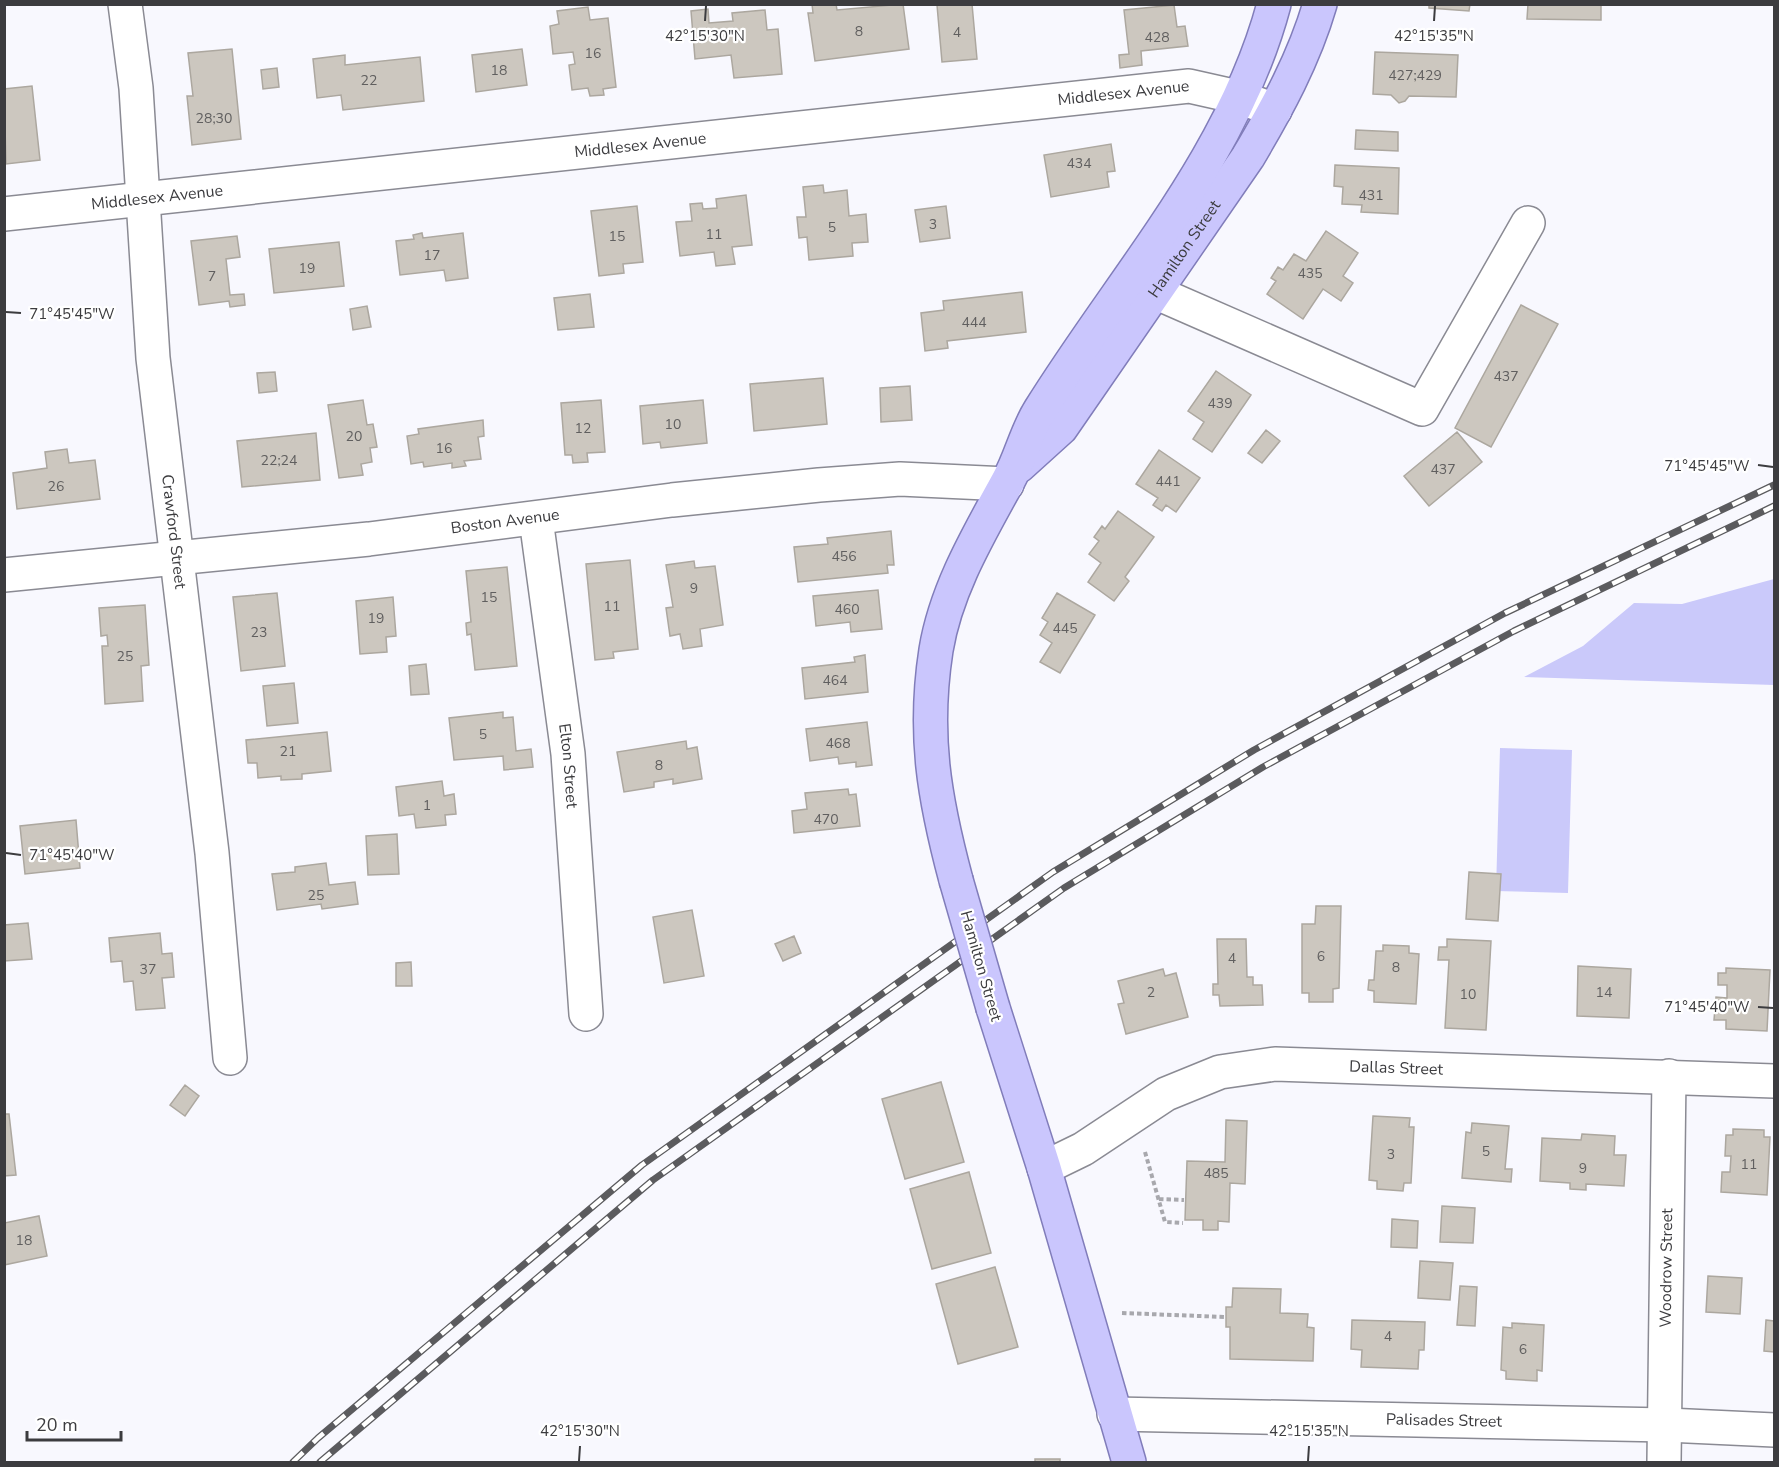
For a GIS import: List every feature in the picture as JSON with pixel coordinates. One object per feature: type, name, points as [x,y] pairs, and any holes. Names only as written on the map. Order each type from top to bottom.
[{"type":"main road","name":"Hamilton Street","points":[[1129,1462],[1044,1168],[993,1008],[937,808],[932,772],[930,710],[934,668],[944,617],[956,583],[981,530],[1010,478],[1038,412],[1181,203],[1218,140],[1266,37],[1274,4]]},
{"type":"main road","name":"Hamilton Street","points":[[1010,478],[1061,428],[1157,293],[1248,158],[1309,43],[1320,4]]},
{"type":"street","name":"Crawford Street","points":[[125,4],[136,88],[153,358],[212,853],[230,1058]]},
{"type":"street","name":"Middlesex Avenue","points":[[4,214],[1189,86],[1275,110]]},
{"type":"street","points":[[1157,293],[1422,409],[1528,223]]},
{"type":"street","name":"Boston Avenue","points":[[4,575],[178,559],[536,519],[661,501],[900,479],[1010,478]]},
{"type":"street","name":"Elton Street","points":[[536,519],[568,754],[586,1014]]},
{"type":"street","name":"Dallas Street","points":[[1044,1168],[1083,1149],[1166,1094],[1220,1072],[1275,1064],[1774,1081]]},
{"type":"street","name":"Woodrow Street","points":[[1664,1462],[1667,1425],[1670,1076]]},
{"type":"street","name":"Palisades Street","points":[[1114,1414],[1667,1425],[1774,1430]]},
{"type":"path","points":[[1145,1152],[1165,1222],[1183,1223]]},
{"type":"path","points":[[1159,1199],[1184,1200]]},
{"type":"path","points":[[1122,1313],[1226,1317]]},
{"type":"shaded area","points":[[1774,579],[1774,685],[1524,677],[1583,646],[1634,603],[1682,604]]},
{"type":"shaded area","points":[[1500,748],[1572,750],[1568,893],[1496,891]]},
{"type":"building","points":[[812,4],[836,4],[837,10],[903,4],[909,49],[815,61],[808,13],[813,13]]},
{"type":"building","points":[[972,4],[977,59],[942,62],[937,5]]},
{"type":"building","points":[[1429,4],[1470,4],[1469,11],[1429,8]]},
{"type":"building","points":[[1528,4],[1601,4],[1601,20],[1527,19]]},
{"type":"building","points":[[1174,5],[1177,27],[1185,26],[1188,46],[1141,51],[1142,65],[1120,68],[1119,55],[1129,54],[1124,10]]},
{"type":"building","points":[[588,7],[590,20],[608,18],[616,87],[603,89],[604,95],[590,96],[588,88],[572,90],[569,65],[575,64],[573,52],[553,54],[550,26],[559,24],[557,11]]},
{"type":"building","points":[[708,9],[709,23],[733,21],[732,13],[765,10],[767,30],[778,29],[782,74],[734,78],[731,55],[695,59],[691,11]]},
{"type":"building","points":[[232,49],[241,139],[192,145],[187,96],[193,96],[188,53]]},
{"type":"building","points":[[522,49],[527,85],[476,92],[472,55]]},
{"type":"building","points":[[1375,52],[1458,55],[1456,97],[1409,96],[1405,101],[1399,103],[1391,95],[1373,94]]},
{"type":"building","points":[[345,55],[345,65],[420,57],[424,101],[343,110],[341,95],[317,98],[313,59]]},
{"type":"building","points":[[277,68],[279,87],[263,89],[261,70]]},
{"type":"building","points":[[32,86],[40,160],[6,164],[4,89]]},
{"type":"building","points":[[1356,130],[1398,132],[1398,151],[1355,149]]},
{"type":"building","points":[[1111,144],[1115,171],[1107,172],[1109,187],[1051,197],[1044,155]]},
{"type":"building","points":[[1335,165],[1399,168],[1398,214],[1361,212],[1362,205],[1342,204],[1343,187],[1334,186]]},
{"type":"building","points":[[823,185],[824,193],[847,190],[849,216],[866,214],[868,242],[852,243],[853,256],[809,260],[807,237],[799,238],[797,217],[806,217],[803,187]]},
{"type":"building","points":[[746,195],[752,245],[732,247],[735,264],[716,266],[714,252],[680,256],[676,222],[692,221],[690,204],[702,203],[703,209],[717,208],[716,199]]},
{"type":"building","points":[[637,206],[643,262],[623,264],[624,273],[599,276],[591,211]]},
{"type":"building","points":[[946,206],[950,238],[920,242],[915,210]]},
{"type":"building","points":[[1326,231],[1358,253],[1343,276],[1353,283],[1341,301],[1323,289],[1303,319],[1267,294],[1276,281],[1271,278],[1278,267],[1283,270],[1294,254],[1306,261]]},
{"type":"building","points":[[422,233],[423,238],[463,233],[468,278],[446,281],[444,270],[400,275],[396,241],[414,239],[413,235]]},
{"type":"building","points":[[237,236],[240,257],[226,259],[230,295],[244,294],[245,305],[230,307],[229,301],[199,305],[191,241]]},
{"type":"building","points":[[339,242],[344,286],[274,293],[269,249]]},
{"type":"building","points":[[1022,292],[1026,332],[947,341],[948,348],[925,351],[921,313],[944,310],[943,301]]},
{"type":"building","points":[[590,294],[594,327],[558,330],[554,298]]},
{"type":"building","points":[[1521,305],[1558,324],[1491,447],[1455,428]]},
{"type":"building","points":[[367,306],[371,327],[353,330],[350,309]]},
{"type":"building","points":[[1216,371],[1251,395],[1212,452],[1193,439],[1204,422],[1188,411]]},
{"type":"building","points":[[275,372],[277,391],[259,393],[257,373]]},
{"type":"building","points":[[823,378],[827,424],[754,431],[750,384]]},
{"type":"building","points":[[910,386],[912,420],[881,422],[880,388]]},
{"type":"building","points":[[363,400],[367,425],[373,424],[377,447],[370,448],[372,462],[361,464],[363,475],[339,478],[328,405]]},
{"type":"building","points":[[601,400],[605,452],[587,453],[588,462],[573,463],[572,455],[565,455],[561,403]]},
{"type":"building","points":[[703,400],[707,443],[661,448],[660,442],[643,444],[640,406]]},
{"type":"building","points":[[483,420],[484,436],[478,437],[481,459],[464,461],[466,466],[452,468],[452,463],[424,467],[423,462],[411,464],[407,436],[419,434],[418,429]]},
{"type":"building","points":[[1266,430],[1280,441],[1262,463],[1248,453]]},
{"type":"building","points":[[1457,432],[1482,462],[1429,506],[1404,476]]},
{"type":"building","points":[[316,433],[320,480],[242,487],[237,441]]},
{"type":"building","points":[[67,449],[69,463],[95,460],[100,499],[17,509],[13,473],[47,468],[45,452]]},
{"type":"building","points":[[1159,450],[1200,478],[1176,512],[1166,505],[1162,511],[1153,505],[1158,498],[1136,484]]},
{"type":"building","points":[[1118,511],[1154,537],[1125,577],[1129,581],[1114,601],[1088,582],[1101,563],[1089,554],[1099,541],[1094,537],[1102,526],[1105,529]]},
{"type":"building","points":[[891,531],[894,565],[887,565],[888,573],[798,582],[794,547],[828,544],[827,538]]},
{"type":"building","points":[[630,560],[638,649],[613,652],[614,658],[595,660],[586,564]]},
{"type":"building","points":[[694,561],[695,568],[715,566],[723,625],[700,629],[702,646],[683,649],[680,634],[670,636],[666,608],[673,607],[666,565]]},
{"type":"building","points":[[507,567],[517,666],[475,670],[471,634],[467,635],[466,623],[471,622],[466,571]]},
{"type":"building","points":[[878,590],[882,629],[851,632],[850,622],[816,626],[813,596]]},
{"type":"building","points":[[277,593],[285,666],[241,671],[233,597]]},
{"type":"building","points":[[1057,593],[1095,615],[1060,673],[1040,662],[1052,643],[1040,635],[1048,622],[1042,618]]},
{"type":"building","points":[[393,597],[396,636],[386,637],[387,652],[360,654],[356,601]]},
{"type":"building","points":[[145,605],[149,665],[141,666],[143,701],[105,704],[102,646],[108,646],[107,635],[101,636],[99,608]]},
{"type":"building","points":[[865,655],[868,692],[805,699],[802,668],[855,662],[854,657]]},
{"type":"building","points":[[426,664],[429,694],[411,695],[409,666]]},
{"type":"building","points":[[294,683],[298,723],[267,726],[263,686]]},
{"type":"building","points":[[503,712],[503,718],[513,717],[516,751],[531,749],[533,767],[504,770],[503,756],[454,760],[449,718]]},
{"type":"building","points":[[867,722],[872,765],[856,767],[856,762],[839,764],[838,757],[810,761],[806,729]]},
{"type":"building","points":[[327,732],[331,771],[302,774],[302,779],[281,780],[281,776],[258,778],[257,763],[248,763],[246,740]]},
{"type":"building","points":[[686,741],[687,749],[697,747],[702,779],[673,784],[673,779],[654,782],[654,787],[624,792],[617,752]]},
{"type":"building","points":[[442,781],[444,796],[454,794],[456,814],[445,815],[446,825],[416,828],[414,814],[399,816],[396,787]]},
{"type":"building","points":[[848,789],[849,795],[856,794],[860,826],[794,833],[792,811],[807,809],[805,793]]},
{"type":"building","points":[[76,820],[80,868],[25,874],[20,826]]},
{"type":"building","points":[[397,834],[399,874],[368,875],[366,836]]},
{"type":"building","points":[[326,863],[329,885],[355,882],[358,904],[322,909],[321,904],[277,910],[272,874],[295,872],[295,867]]},
{"type":"building","points":[[1469,872],[1501,874],[1498,921],[1466,919]]},
{"type":"building","points":[[1316,906],[1341,906],[1339,988],[1333,989],[1333,1002],[1309,1002],[1309,993],[1302,993],[1302,924],[1315,924]]},
{"type":"building","points":[[692,910],[704,976],[664,983],[653,917]]},
{"type":"building","points":[[28,923],[32,959],[4,961],[4,925]]},
{"type":"building","points":[[160,933],[162,954],[172,953],[174,977],[162,978],[165,1008],[136,1010],[133,981],[124,982],[122,961],[111,962],[109,938]]},
{"type":"building","points":[[794,936],[801,953],[783,961],[775,944]]},
{"type":"building","points":[[1217,939],[1246,939],[1247,977],[1253,977],[1253,985],[1262,985],[1263,1005],[1220,1006],[1219,995],[1213,995],[1213,984],[1218,984]]},
{"type":"building","points":[[1447,939],[1491,941],[1486,1030],[1445,1028],[1449,960],[1438,960],[1439,947],[1447,947]]},
{"type":"building","points":[[1383,945],[1409,946],[1409,953],[1419,954],[1416,1004],[1374,1002],[1374,991],[1368,990],[1369,980],[1374,980],[1376,951],[1383,951]]},
{"type":"building","points":[[411,962],[412,986],[396,986],[396,963]]},
{"type":"building","points":[[1578,966],[1631,969],[1629,1018],[1577,1016]]},
{"type":"building","points":[[1726,968],[1770,970],[1767,1031],[1726,1029],[1726,1020],[1714,1020],[1716,997],[1727,998],[1727,985],[1718,985],[1718,973],[1726,973]]},
{"type":"building","points":[[1163,969],[1165,976],[1176,973],[1188,1017],[1126,1034],[1118,1004],[1124,1003],[1118,981]]},
{"type":"building","points":[[941,1082],[964,1162],[905,1179],[882,1099]]},
{"type":"building","points":[[185,1085],[199,1096],[185,1116],[170,1105]]},
{"type":"building","points":[[4,1114],[9,1114],[16,1175],[4,1176]]},
{"type":"building","points":[[1373,1116],[1410,1118],[1409,1127],[1414,1127],[1411,1183],[1404,1183],[1403,1191],[1377,1189],[1377,1181],[1369,1180]]},
{"type":"building","points":[[1226,1120],[1247,1121],[1245,1184],[1230,1183],[1229,1222],[1218,1221],[1218,1230],[1203,1230],[1203,1220],[1185,1220],[1187,1161],[1225,1162]]},
{"type":"building","points":[[1472,1123],[1509,1126],[1505,1169],[1512,1169],[1511,1182],[1462,1178],[1466,1132],[1471,1133]]},
{"type":"building","points":[[1733,1129],[1764,1130],[1764,1137],[1770,1137],[1767,1195],[1721,1192],[1722,1172],[1730,1172],[1731,1156],[1725,1156],[1726,1135],[1733,1135]]},
{"type":"building","points":[[1582,1134],[1615,1136],[1614,1155],[1626,1155],[1624,1186],[1586,1184],[1586,1190],[1570,1189],[1570,1183],[1540,1181],[1542,1138],[1581,1140]]},
{"type":"building","points":[[969,1172],[991,1253],[932,1269],[910,1189]]},
{"type":"building","points":[[1442,1206],[1475,1208],[1473,1243],[1440,1242]]},
{"type":"building","points":[[39,1216],[47,1256],[4,1265],[4,1223]]},
{"type":"building","points":[[1392,1219],[1418,1221],[1417,1248],[1391,1247]]},
{"type":"building","points":[[1420,1261],[1453,1263],[1450,1300],[1418,1298]]},
{"type":"building","points":[[995,1267],[1018,1347],[958,1364],[936,1284]]},
{"type":"building","points":[[1708,1276],[1742,1278],[1740,1314],[1706,1312]]},
{"type":"building","points":[[1460,1286],[1477,1287],[1475,1326],[1457,1325]]},
{"type":"building","points":[[1233,1288],[1281,1289],[1280,1313],[1308,1314],[1307,1327],[1314,1328],[1313,1361],[1230,1359],[1230,1327],[1226,1327],[1226,1307],[1232,1307]]},
{"type":"building","points":[[1352,1320],[1425,1322],[1424,1350],[1419,1350],[1418,1369],[1361,1367],[1362,1350],[1351,1349]]},
{"type":"building","points":[[1766,1320],[1774,1321],[1774,1352],[1764,1351]]},
{"type":"building","points":[[1512,1323],[1544,1325],[1542,1371],[1537,1370],[1537,1381],[1506,1379],[1506,1371],[1501,1370],[1503,1327],[1512,1328]]},
{"type":"building","points":[[1035,1459],[1060,1459],[1060,1462],[1035,1462]]},
{"type":"railway","points":[[293,1462],[318,1438],[642,1165],[1053,872],[1254,750],[1505,613],[1774,485]]},
{"type":"railway","points":[[320,1462],[653,1180],[1064,888],[1263,767],[1514,631],[1774,506]]}]
